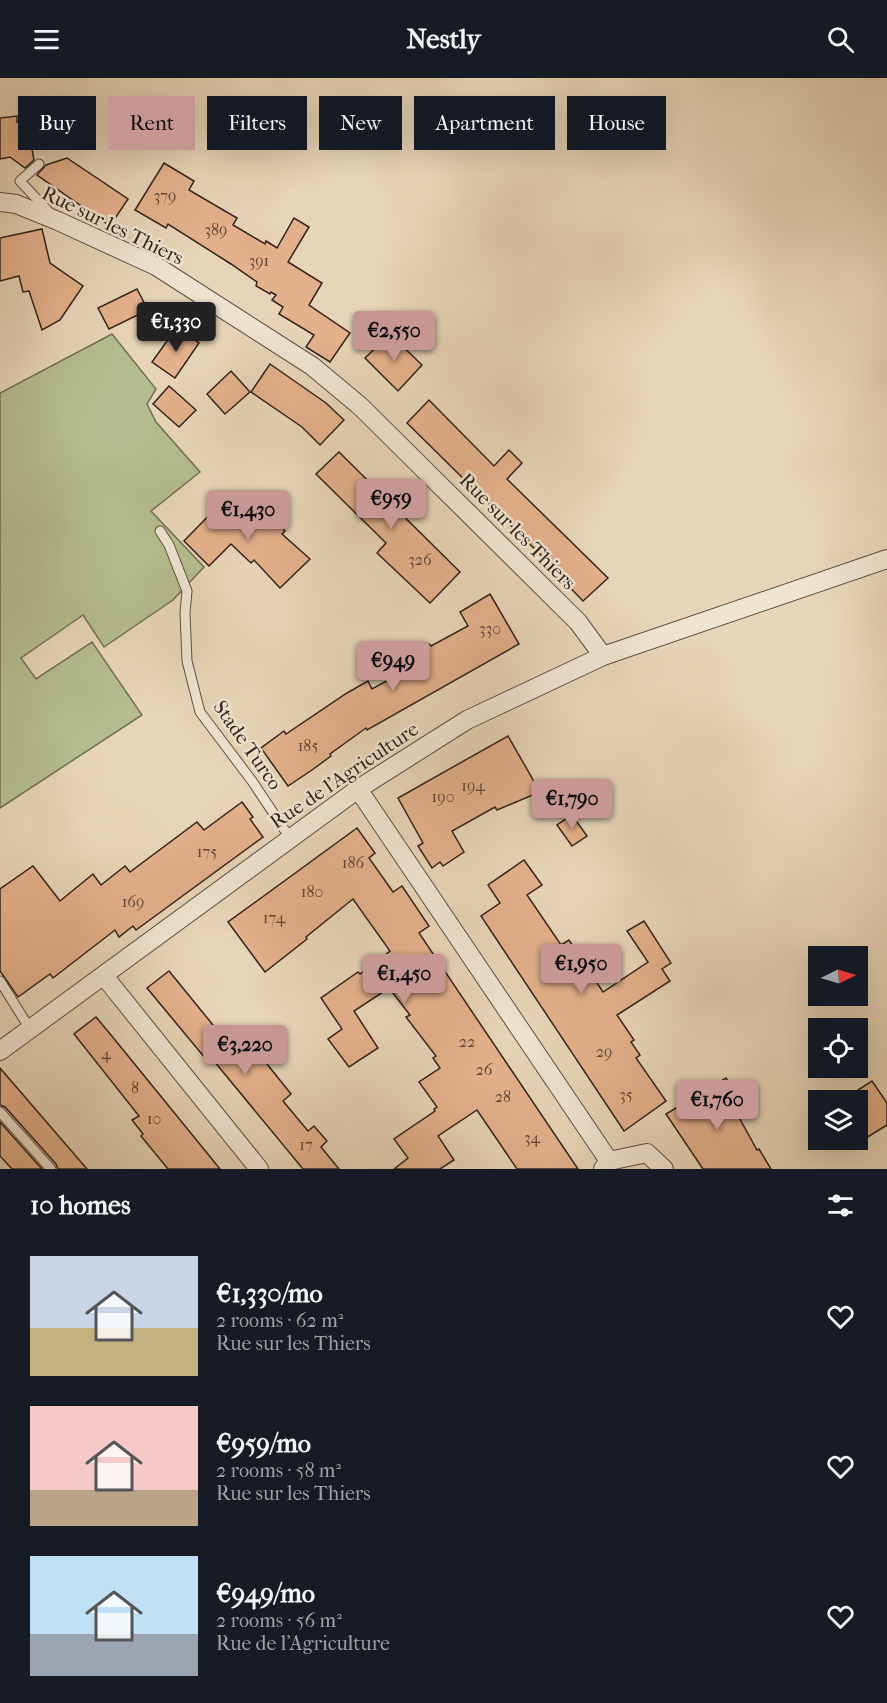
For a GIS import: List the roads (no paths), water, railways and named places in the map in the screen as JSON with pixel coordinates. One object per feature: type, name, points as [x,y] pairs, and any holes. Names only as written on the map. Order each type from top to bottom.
[{"type":"street","name":"Rue sur les Thiers","points":[[0,202],[15,204],[58,221],[156,266],[312,366],[360,406],[578,622],[603,656]]},
{"type":"street","name":"Rue de l'Agriculture","points":[[0,1051],[358,789],[467,720],[603,656],[887,559]]},
{"type":"street","points":[[358,789],[606,1165],[647,1154],[664,1169]]},
{"type":"street","points":[[104,976],[259,1169]]},
{"type":"lane","points":[[39,164],[20,181],[58,221]]},
{"type":"lane","name":"Stade Turco","points":[[160,531],[169,545],[187,591],[185,612],[187,661],[200,712],[252,781],[290,838]]},
{"type":"lane","points":[[0,981],[30,1029]]},
{"type":"lane","points":[[0,1112],[51,1169]]}]
